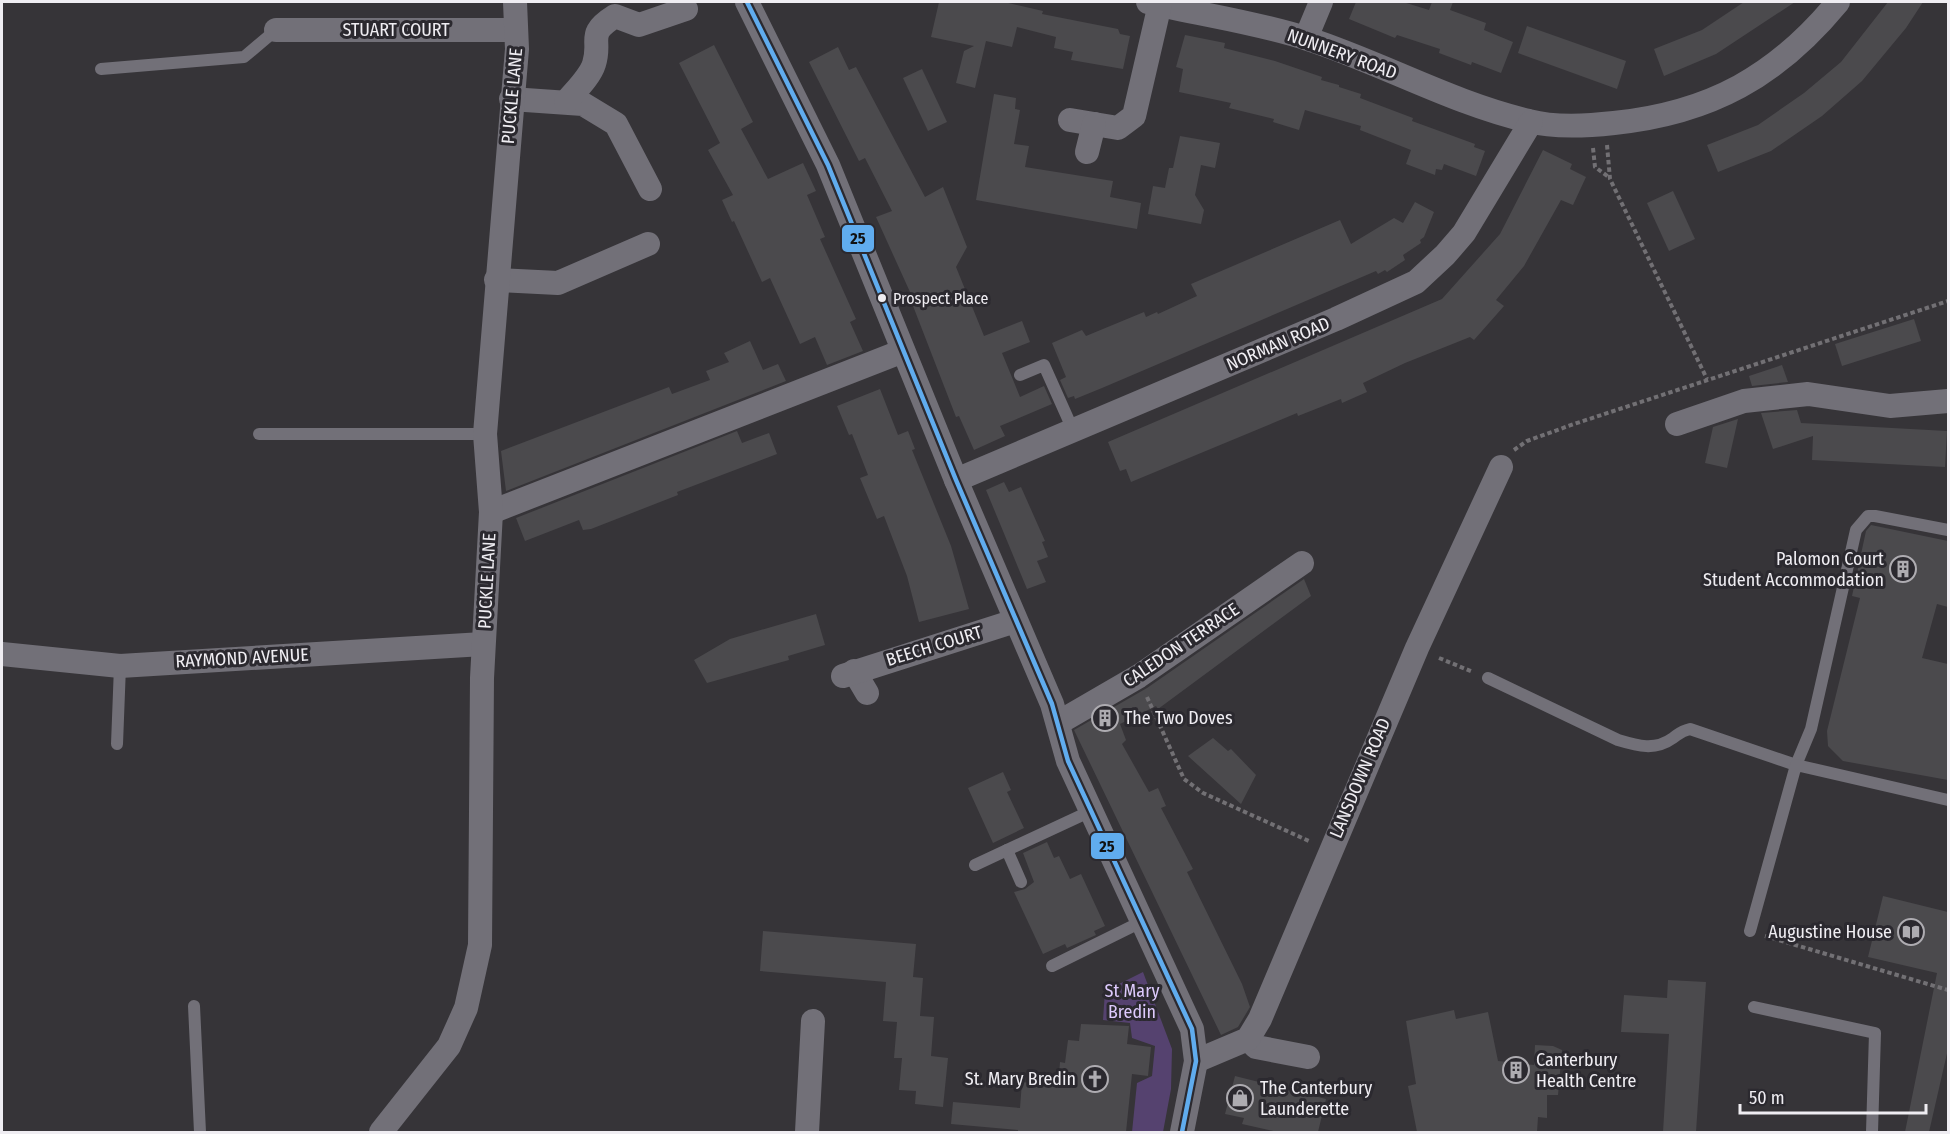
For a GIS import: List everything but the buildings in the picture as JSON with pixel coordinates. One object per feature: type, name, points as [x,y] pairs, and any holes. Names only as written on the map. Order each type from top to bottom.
[{"type":"street","name":"PUCKLE LANE","points":[[381,1132],[449,1046],[466,1008],[480,945],[483,644],[491,513],[485,434],[516,30],[515,2]]},
{"type":"street","points":[[747,2],[828,165],[956,480],[1055,713],[1068,761],[1192,1029],[1196,1061],[1182,1132]]},
{"type":"street","points":[[1306,38],[1321,2]]},
{"type":"street","name":"NUNNERY ROAD","points":[[1154,3],[1306,38],[1486,108],[1531,122],[1597,125],[1661,117],[1729,94],[1790,54],[1838,2]]},
{"type":"street","points":[[1087,152],[1082,122],[1118,128],[1134,116],[1154,3]]},
{"type":"street","points":[[566,102],[594,63],[595,43],[600,25],[615,16],[639,25],[686,9]]},
{"type":"street","name":"STUART COURT","points":[[276,30],[516,30]]},
{"type":"street","points":[[511,99],[583,104],[616,124],[650,189]]},
{"type":"street","name":"NORMAN ROAD","points":[[956,480],[1336,319],[1416,282],[1445,255],[1464,233],[1531,122]]},
{"type":"street","points":[[496,280],[558,283],[648,244]]},
{"type":"street","points":[[491,513],[903,351]]},
{"type":"street","points":[[1677,424],[1744,401],[1808,394],[1890,406],[1948,401]]},
{"type":"street","name":"LANSDOWN ROAD","points":[[1248,1039],[1260,1019],[1329,850],[1417,648],[1501,467]]},
{"type":"street","name":"CALEDON TERRACE","points":[[1055,713],[1138,676],[1302,563]]},
{"type":"street","name":"BEECH COURT","points":[[867,693],[848,674],[1015,621]]},
{"type":"street","name":"RAYMOND AVENUE","points":[[2,654],[120,666],[483,644]]},
{"type":"street","points":[[807,1132],[813,1021]]},
{"type":"street","points":[[1196,1061],[1248,1039],[1256,1047],[1308,1057]]},
{"type":"lane","points":[[101,69],[244,57],[276,30]]},
{"type":"lane","points":[[1020,375],[1044,365],[1073,430]]},
{"type":"lane","points":[[259,434],[485,434]]},
{"type":"lane","points":[[1750,931],[1796,765],[1810,729],[1856,530],[1868,516],[1875,516],[1948,530]]},
{"type":"lane","points":[[117,744],[120,666]]},
{"type":"lane","points":[[1488,678],[1618,740],[1640,746],[1661,745],[1681,731],[1690,729],[1796,765],[1948,800]]},
{"type":"lane","points":[[975,865],[1091,810]]},
{"type":"lane","points":[[1007,850],[1021,882]]},
{"type":"lane","points":[[1052,966],[1143,921]]},
{"type":"lane","points":[[194,1006],[200,1132]]},
{"type":"lane","points":[[1754,1007],[1875,1033],[1872,1132]]},
{"type":"path","points":[[1597,125],[1595,168],[1610,179]]},
{"type":"path","points":[[1597,125],[1610,179],[1665,288],[1707,379]]},
{"type":"path","points":[[1501,467],[1514,449],[1527,441],[1707,379],[1948,301]]},
{"type":"path","points":[[1417,648],[1488,678]]},
{"type":"path","points":[[1138,676],[1184,779],[1203,793],[1329,850]]},
{"type":"path","points":[[1750,931],[1948,990]]},
{"type":"green space","name":"St Mary Bredin","points":[[1143,972],[1172,1049],[1171,1089],[1163,1132],[1132,1132],[1137,1083],[1152,1076],[1155,1046],[1132,1038],[1130,1023],[1103,1020],[1105,991]]},
{"type":"transit line","name":"25","points":[[747,2],[828,165],[956,480],[1052,704],[1068,761],[1192,1029],[1196,1061],[1182,1132]]},
{"type":"place","name":"Prospect Place","points":[[882,298]]},
{"type":"place","name":"Palomon Court Student Accommodation","points":[[1903,569]]},
{"type":"place","name":"The Two Doves","points":[[1105,718]]},
{"type":"place","name":"Augustine House","points":[[1911,932]]},
{"type":"place","name":"Canterbury Health Centre","points":[[1516,1070]]},
{"type":"place","name":"St. Mary Bredin","points":[[1095,1079]]},
{"type":"place","name":"The Canterbury Launderette","points":[[1240,1098]]}]
